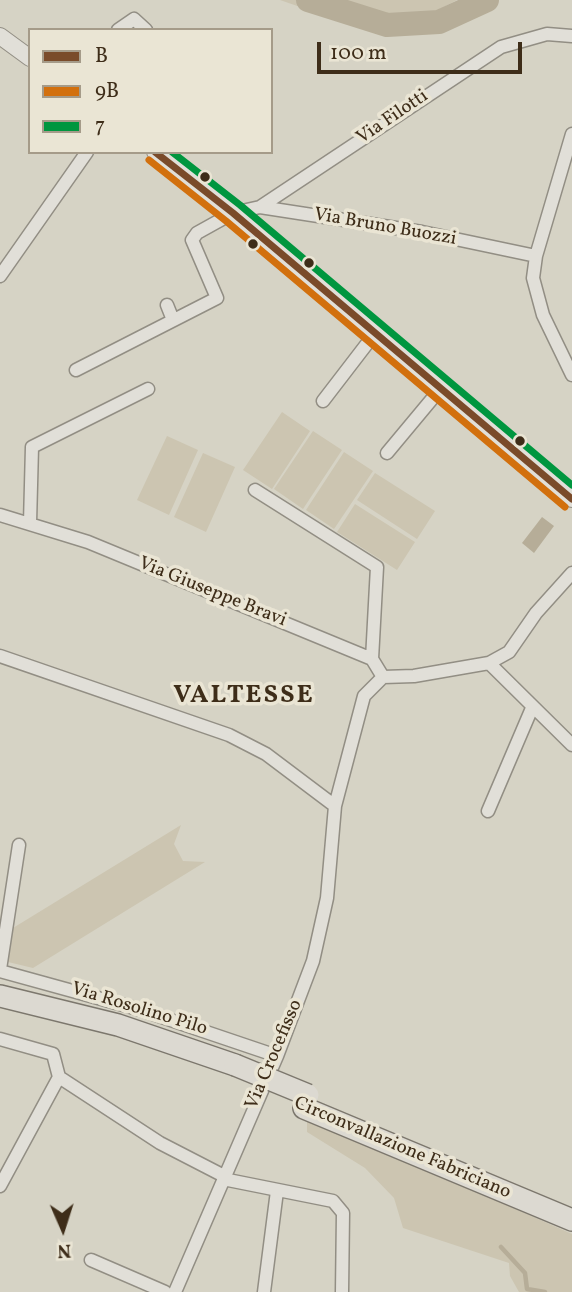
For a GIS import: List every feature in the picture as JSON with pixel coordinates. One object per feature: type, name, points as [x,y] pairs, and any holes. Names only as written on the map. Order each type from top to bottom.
[{"type":"highway","points":[[0,996],[118,1025],[234,1072]]},
{"type":"highway","points":[[0,1009],[234,1072]]},
{"type":"highway","name":"Circonvallazione Fabriciano","points":[[234,1072],[572,1206]]},
{"type":"highway","name":"Circonvallazione Fabriciano","points":[[306,1102],[572,1220]]},
{"type":"street","points":[[121,28],[134,19],[144,28]]},
{"type":"street","name":"Via Filotti","points":[[260,207],[501,47],[547,34],[572,36]]},
{"type":"street","points":[[0,36],[28,57]]},
{"type":"street","points":[[572,134],[536,256],[533,278],[542,315],[572,375]]},
{"type":"street","points":[[0,276],[86,154]]},
{"type":"street","points":[[158,154],[376,332],[572,499]]},
{"type":"street","name":"Via Bruno Buozzi","points":[[173,320],[217,299],[192,240],[197,233],[233,213],[260,207],[422,232],[536,256]]},
{"type":"street","points":[[76,370],[173,320],[167,305]]},
{"type":"street","points":[[323,401],[376,332]]},
{"type":"street","points":[[387,453],[442,387]]},
{"type":"street","points":[[30,523],[32,447],[148,389]]},
{"type":"street","points":[[255,490],[377,567],[372,659],[383,677],[414,676],[489,663],[509,652],[536,613],[572,573]]},
{"type":"street","name":"Via Giuseppe Bravi","points":[[0,515],[88,542],[372,659]]},
{"type":"street","points":[[0,656],[229,735],[266,754],[335,806]]},
{"type":"street","points":[[489,663],[572,745]]},
{"type":"street","name":"Via Crocefisso","points":[[175,1292],[277,1056],[313,961],[327,898],[335,806],[364,696],[383,677]]},
{"type":"street","points":[[488,811],[532,708]]},
{"type":"street","name":"Via Rosolino Pilo","points":[[19,845],[0,970],[138,1009],[277,1056]]},
{"type":"street","points":[[0,1039],[53,1055],[59,1077],[160,1143],[223,1178],[333,1202],[344,1213],[342,1292]]},
{"type":"street","points":[[0,1186],[59,1077]]},
{"type":"street","points":[[264,1292],[277,1191]]},
{"type":"street","points":[[91,1260],[165,1292]]},
{"type":"shaded area","points":[[280,0],[324,0],[332,18]]},
{"type":"shaded area","points":[[330,0],[457,0],[430,14],[385,16]]},
{"type":"shaded area","points":[[282,412],[310,431],[272,489],[243,470]]},
{"type":"shaded area","points":[[313,431],[342,450],[303,509],[274,489]]},
{"type":"shaded area","points":[[167,436],[198,450],[169,515],[137,500]]},
{"type":"shaded area","points":[[344,452],[373,471],[334,529],[306,510]]},
{"type":"shaded area","points":[[203,453],[235,467],[206,532],[174,517]]},
{"type":"shaded area","points":[[375,473],[435,511],[417,539],[357,500]]},
{"type":"shaded area","points":[[355,504],[415,542],[397,570],[337,532]]},
{"type":"shaded area","points":[[542,517],[554,526],[534,553],[522,543]]},
{"type":"shaded area","points":[[181,825],[174,844],[183,861],[205,862],[33,968],[8,962],[13,928]]},
{"type":"shaded area","points":[[307,1116],[572,1234],[572,1292],[519,1292],[510,1276],[509,1263],[403,1228],[394,1198],[365,1168],[307,1132]]},
{"type":"waterway","points":[[308,0],[387,25],[439,22],[487,0]]},
{"type":"waterway","points":[[501,1247],[525,1273],[527,1289],[545,1292]]},
{"type":"transit line","name":"B","points":[[158,154],[233,213],[572,499]]},
{"type":"transit line","name":"7","points":[[175,154],[240,205],[572,485]]},
{"type":"transit line","name":"9B","points":[[149,160],[226,221],[565,507]]},
{"type":"district","name":"VALTESSE","points":[[244,697]]}]
